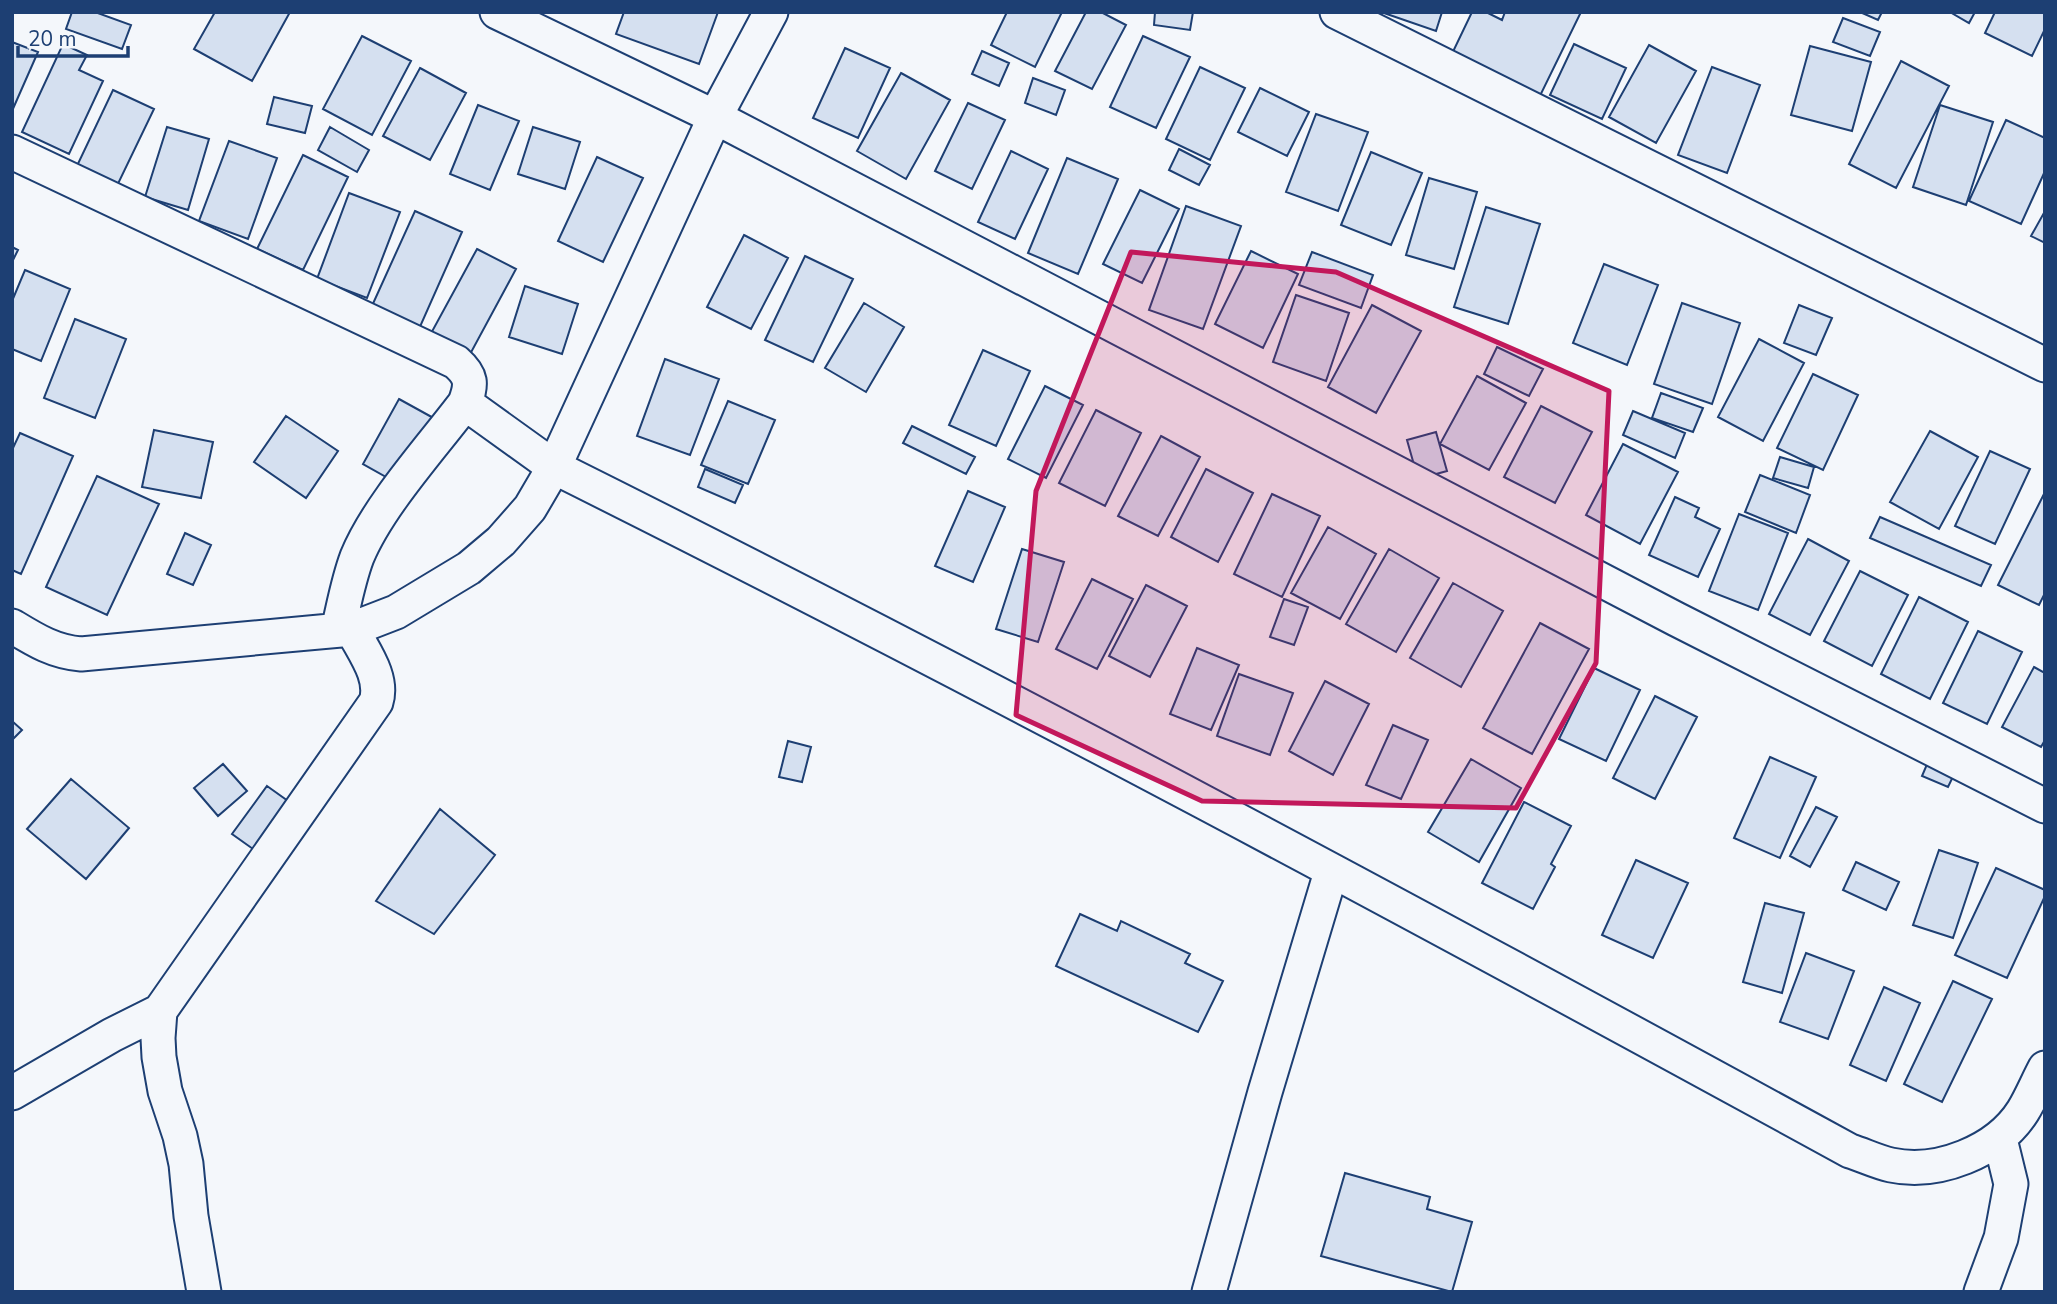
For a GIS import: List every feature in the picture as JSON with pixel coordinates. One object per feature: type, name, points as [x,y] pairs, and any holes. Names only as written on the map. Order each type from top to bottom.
[{"type":"street","points":[[498,12],[715,117],[1676,619],[2045,806]]},
{"type":"street","points":[[12,626],[45,646],[64,653],[81,654],[345,629],[396,612],[469,568],[501,541],[530,508],[554,467],[715,117],[771,12]]},
{"type":"street","points":[[1337,12],[2045,365]]},
{"type":"street","points":[[12,152],[456,362],[466,371],[470,387],[465,403],[370,530],[348,585],[345,629],[376,677],[379,692],[376,702],[160,1011],[100,1041],[12,1093]]},
{"type":"street","points":[[465,403],[554,467],[837,610],[1850,1151],[1892,1165],[1932,1166],[1965,1157],[2000,1139],[2022,1113],[2045,1069]]},
{"type":"street","points":[[1209,1292],[1265,1091],[1331,872]]},
{"type":"street","points":[[160,1011],[158,1038],[165,1091],[186,1164],[191,1216],[204,1292]]},
{"type":"street","points":[[1982,1292],[2001,1238],[2011,1184],[2000,1139]]},
{"type":"highlighted area","points":[[1131,252],[1336,272],[1609,391],[1596,663],[1516,808],[1202,801],[1016,715],[1036,491]]},
{"type":"building","points":[[72,12],[95,12],[131,25],[122,49],[66,29]]},
{"type":"building","points":[[215,12],[290,12],[252,81],[194,49]]},
{"type":"building","points":[[624,12],[718,12],[699,64],[616,34]]},
{"type":"building","points":[[1007,12],[1062,12],[1035,67],[991,45]]},
{"type":"building","points":[[1086,12],[1101,12],[1126,25],[1092,89],[1055,71]]},
{"type":"building","points":[[1155,12],[1193,12],[1190,30],[1154,25]]},
{"type":"building","points":[[1381,12],[1442,12],[1436,31]]},
{"type":"building","points":[[1472,12],[1486,12],[1502,20],[1505,12],[1581,12],[1536,104],[1448,62]]},
{"type":"building","points":[[1860,12],[1882,12],[1878,20]]},
{"type":"building","points":[[1950,12],[1975,12],[1969,23]]},
{"type":"building","points":[[1995,12],[2045,12],[2045,29],[2032,56],[1985,33]]},
{"type":"building","points":[[1843,18],[1880,32],[1870,56],[1833,42]]},
{"type":"building","points":[[362,36],[411,61],[372,135],[323,109]]},
{"type":"building","points":[[1143,36],[1190,57],[1156,128],[1110,107]]},
{"type":"building","points":[[12,42],[38,52],[12,111]]},
{"type":"building","points":[[63,44],[87,55],[79,70],[103,81],[69,154],[22,132]]},
{"type":"building","points":[[1574,44],[1626,68],[1602,119],[1550,95]]},
{"type":"building","points":[[1649,45],[1696,71],[1656,143],[1609,117]]},
{"type":"building","points":[[1810,46],[1871,62],[1852,131],[1791,115]]},
{"type":"building","points":[[845,48],[890,68],[858,138],[813,118]]},
{"type":"building","points":[[982,51],[1009,63],[999,86],[972,74]]},
{"type":"building","points":[[1901,61],[1949,86],[1896,188],[1849,164]]},
{"type":"building","points":[[1200,67],[1245,88],[1210,160],[1166,139]]},
{"type":"building","points":[[1712,67],[1760,85],[1727,173],[1678,155]]},
{"type":"building","points":[[420,68],[466,93],[430,160],[383,136]]},
{"type":"building","points":[[901,73],[950,100],[906,179],[857,151]]},
{"type":"building","points":[[1033,78],[1065,90],[1056,115],[1025,103]]},
{"type":"building","points":[[1260,88],[1309,112],[1287,156],[1238,132]]},
{"type":"building","points":[[113,90],[154,109],[115,190],[75,170]]},
{"type":"building","points":[[274,97],[312,106],[305,133],[267,124]]},
{"type":"building","points":[[968,103],[1005,120],[972,189],[935,171]]},
{"type":"building","points":[[478,105],[519,121],[490,190],[450,174]]},
{"type":"building","points":[[1940,105],[1993,122],[1966,205],[1913,187]]},
{"type":"building","points":[[1316,114],[1368,132],[1338,211],[1286,192]]},
{"type":"building","points":[[2006,120],[2045,138],[2045,171],[2021,224],[1969,201]]},
{"type":"building","points":[[167,127],[209,139],[188,210],[145,197]]},
{"type":"building","points":[[330,127],[369,150],[357,172],[318,150]]},
{"type":"building","points":[[533,127],[580,142],[565,189],[518,174]]},
{"type":"building","points":[[229,141],[277,158],[248,239],[199,221]]},
{"type":"building","points":[[1179,149],[1210,165],[1199,185],[1169,170]]},
{"type":"building","points":[[1011,151],[1048,169],[1015,239],[978,222]]},
{"type":"building","points":[[1371,152],[1422,173],[1391,245],[1341,225]]},
{"type":"building","points":[[303,155],[348,177],[303,270],[257,249]]},
{"type":"building","points":[[597,157],[643,178],[603,262],[558,241]]},
{"type":"building","points":[[1067,158],[1118,179],[1078,274],[1028,253]]},
{"type":"building","points":[[1429,178],[1477,192],[1454,269],[1406,255]]},
{"type":"building","points":[[1140,190],[1179,209],[1142,283],[1103,264]]},
{"type":"building","points":[[349,193],[400,212],[367,298],[317,279]]},
{"type":"building","points":[[1186,206],[1241,226],[1203,329],[1149,310]]},
{"type":"building","points":[[1486,207],[1540,224],[1508,324],[1454,307]]},
{"type":"building","points":[[415,211],[462,232],[419,329],[371,308]]},
{"type":"building","points":[[2045,211],[2045,243],[2031,236]]},
{"type":"building","points":[[744,235],[788,258],[751,329],[707,307]]},
{"type":"building","points":[[12,247],[18,250],[12,262]]},
{"type":"building","points":[[477,249],[516,269],[468,358],[429,337]]},
{"type":"building","points":[[1251,251],[1298,274],[1263,348],[1215,324]]},
{"type":"building","points":[[1312,252],[1373,275],[1361,308],[1299,285]]},
{"type":"building","points":[[805,256],[853,279],[813,362],[765,340]]},
{"type":"building","points":[[1604,264],[1658,285],[1627,365],[1573,343]]},
{"type":"building","points":[[25,270],[70,289],[41,361],[12,349],[12,301]]},
{"type":"building","points":[[525,286],[578,304],[562,354],[509,337]]},
{"type":"building","points":[[1296,295],[1349,313],[1326,381],[1273,362]]},
{"type":"building","points":[[864,303],[904,327],[866,392],[825,368]]},
{"type":"building","points":[[1682,303],[1740,323],[1712,404],[1654,384]]},
{"type":"building","points":[[1372,305],[1421,331],[1376,413],[1328,387]]},
{"type":"building","points":[[1799,305],[1832,318],[1816,355],[1784,343]]},
{"type":"building","points":[[75,319],[126,339],[95,418],[44,398]]},
{"type":"building","points":[[1759,339],[1804,363],[1763,441],[1718,417]]},
{"type":"building","points":[[1497,347],[1543,369],[1529,396],[1484,374]]},
{"type":"building","points":[[983,350],[1030,371],[996,446],[949,425]]},
{"type":"building","points":[[665,359],[719,379],[690,455],[637,436]]},
{"type":"building","points":[[1813,374],[1858,395],[1823,470],[1777,448]]},
{"type":"building","points":[[1477,376],[1526,403],[1489,470],[1440,444]]},
{"type":"building","points":[[1045,386],[1083,405],[1046,478],[1008,459]]},
{"type":"building","points":[[1661,393],[1703,408],[1693,432],[1652,418]]},
{"type":"building","points":[[399,399],[448,426],[411,491],[363,464]]},
{"type":"building","points":[[728,401],[775,420],[748,484],[701,465]]},
{"type":"building","points":[[1541,406],[1592,432],[1555,503],[1504,477]]},
{"type":"building","points":[[1096,410],[1141,433],[1105,506],[1059,483]]},
{"type":"building","points":[[1633,411],[1685,433],[1675,458],[1623,435]]},
{"type":"building","points":[[286,416],[338,451],[306,498],[254,462]]},
{"type":"building","points":[[912,426],[975,457],[966,474],[903,443]]},
{"type":"building","points":[[154,430],[213,442],[201,498],[142,487]]},
{"type":"building","points":[[1930,431],[1978,457],[1939,529],[1890,502]]},
{"type":"building","points":[[1436,432],[1447,471],[1418,479],[1407,440]]},
{"type":"building","points":[[20,433],[73,456],[21,574],[12,570],[12,450]]},
{"type":"building","points":[[1161,436],[1200,457],[1158,536],[1118,516]]},
{"type":"building","points":[[1623,444],[1678,472],[1640,544],[1586,515]]},
{"type":"building","points":[[1990,451],[2030,469],[1995,544],[1955,526]]},
{"type":"building","points":[[1780,457],[1814,467],[1808,488],[1773,478]]},
{"type":"building","points":[[705,469],[743,485],[735,503],[698,487]]},
{"type":"building","points":[[1206,469],[1253,493],[1218,562],[1171,537]]},
{"type":"building","points":[[1760,475],[1810,495],[1796,533],[1745,512]]},
{"type":"building","points":[[97,476],[159,504],[107,615],[46,587]]},
{"type":"building","points":[[968,491],[1005,507],[973,582],[935,566]]},
{"type":"building","points":[[2045,492],[2045,593],[2039,605],[1998,585]]},
{"type":"building","points":[[1272,494],[1320,516],[1282,597],[1234,574]]},
{"type":"building","points":[[1675,497],[1699,508],[1695,517],[1720,529],[1698,577],[1649,555]]},
{"type":"building","points":[[1739,514],[1788,533],[1758,610],[1709,591]]},
{"type":"building","points":[[1880,517],[1991,565],[1981,586],[1870,538]]},
{"type":"building","points":[[1328,527],[1376,554],[1340,619],[1291,593]]},
{"type":"building","points":[[185,533],[211,545],[193,585],[167,574]]},
{"type":"building","points":[[1808,539],[1849,561],[1810,635],[1769,614]]},
{"type":"building","points":[[1022,549],[1064,562],[1038,642],[996,629]]},
{"type":"building","points":[[1389,549],[1439,578],[1396,652],[1346,624]]},
{"type":"building","points":[[1860,571],[1908,595],[1872,666],[1824,641]]},
{"type":"building","points":[[1092,579],[1133,599],[1097,669],[1056,649]]},
{"type":"building","points":[[1453,583],[1503,611],[1461,687],[1410,658]]},
{"type":"building","points":[[1146,585],[1187,606],[1150,677],[1109,656]]},
{"type":"building","points":[[1919,597],[1968,622],[1930,699],[1881,674]]},
{"type":"building","points":[[1284,599],[1308,607],[1294,645],[1270,637]]},
{"type":"building","points":[[1540,623],[1589,649],[1532,754],[1483,728]]},
{"type":"building","points":[[1978,631],[2022,652],[1987,724],[1943,703]]},
{"type":"building","points":[[1197,648],[1239,665],[1211,730],[1170,714]]},
{"type":"building","points":[[2034,667],[2045,673],[2045,740],[2041,747],[2002,727]]},
{"type":"building","points":[[1594,668],[1640,690],[1606,761],[1559,739]]},
{"type":"building","points":[[1239,674],[1293,693],[1270,755],[1217,736]]},
{"type":"building","points":[[1325,681],[1369,704],[1333,775],[1289,751]]},
{"type":"building","points":[[1655,696],[1697,717],[1655,799],[1613,778]]},
{"type":"building","points":[[12,721],[22,730],[12,740]]},
{"type":"building","points":[[1393,725],[1428,740],[1401,799],[1366,785]]},
{"type":"building","points":[[788,741],[811,747],[802,782],[779,777]]},
{"type":"building","points":[[1934,748],[1961,760],[1948,787],[1922,776]]},
{"type":"building","points":[[1770,757],[1816,777],[1780,858],[1734,838]]},
{"type":"building","points":[[1471,759],[1521,788],[1479,862],[1428,832]]},
{"type":"building","points":[[223,764],[247,791],[218,816],[194,788]]},
{"type":"building","points":[[71,779],[129,828],[86,879],[27,829]]},
{"type":"building","points":[[267,786],[295,806],[260,854],[232,834]]},
{"type":"building","points":[[1524,802],[1571,826],[1551,864],[1555,867],[1533,909],[1482,883]]},
{"type":"building","points":[[1816,807],[1837,817],[1810,867],[1790,856]]},
{"type":"building","points":[[440,809],[495,855],[434,934],[376,901]]},
{"type":"building","points":[[1939,850],[1978,863],[1953,938],[1913,925]]},
{"type":"building","points":[[1636,860],[1688,883],[1653,958],[1602,935]]},
{"type":"building","points":[[1856,862],[1899,882],[1886,910],[1843,890]]},
{"type":"building","points":[[1996,868],[2045,890],[2045,896],[2007,978],[1955,955]]},
{"type":"building","points":[[1765,903],[1804,913],[1782,993],[1743,982]]},
{"type":"building","points":[[1080,914],[1117,931],[1121,921],[1190,954],[1185,963],[1223,981],[1198,1032],[1056,966]]},
{"type":"building","points":[[1806,953],[1854,971],[1828,1039],[1780,1022]]},
{"type":"building","points":[[1953,981],[1992,999],[1942,1102],[1904,1084]]},
{"type":"building","points":[[1884,987],[1920,1003],[1886,1081],[1850,1065]]},
{"type":"building","points":[[1345,1173],[1430,1197],[1427,1209],[1472,1222],[1452,1292],[1321,1256]]}]
